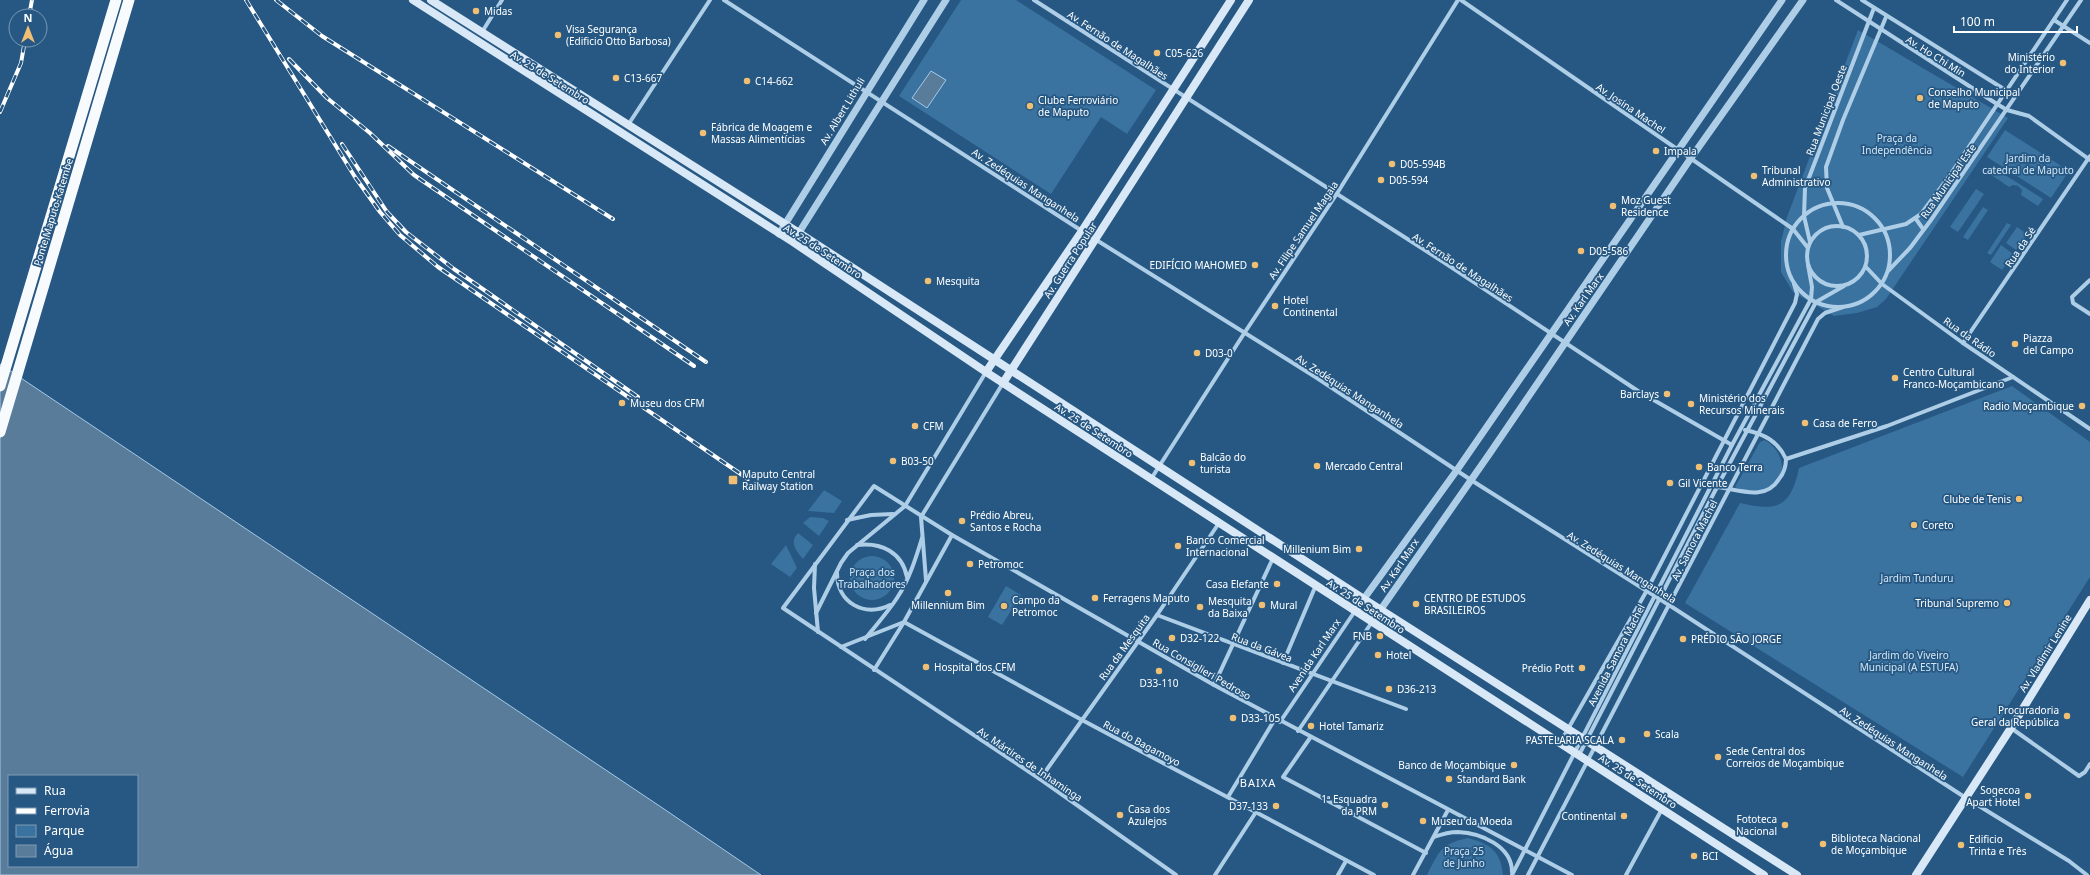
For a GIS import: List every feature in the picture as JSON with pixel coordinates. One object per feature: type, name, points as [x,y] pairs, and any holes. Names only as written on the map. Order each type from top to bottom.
[{"type":"highway","name":"Ponte Maputo-Katembe","points":[[0,386],[116,0]]},
{"type":"highway","name":"Ponte Maputo-Katembe","points":[[0,432],[129,0]]},
{"type":"main road","name":"Av. 25 de Setembro","points":[[413,0],[793,242],[986,372],[1764,875]]},
{"type":"main road","name":"Av. 25 de Setembro","points":[[431,0],[785,224],[1364,599],[1797,875]]},
{"type":"main road","name":"Av. Guerra Popular","points":[[986,372],[1082,231],[1231,0]]},
{"type":"main road","name":"Av. Guerra Popular","points":[[1003,383],[1249,0]]},
{"type":"main road","name":"Av. Vladimir Lenine","points":[[1916,875],[2011,728],[2090,600]]},
{"type":"street","points":[[481,33],[502,0]]},
{"type":"street","points":[[628,125],[710,0]]},
{"type":"street","name":"Av. Zedéquias Manganhela","points":[[724,0],[867,90],[1082,231],[1245,332],[1471,480],[1966,798],[2069,861],[2087,875]]},
{"type":"street","name":"Av. Albert Lithuli","points":[[779,234],[924,0]]},
{"type":"street","points":[[793,242],[946,0]]},
{"type":"street","name":"Av. Fernão de Magalhães","points":[[1034,0],[1336,195],[1445,263],[1638,391],[1732,445]]},
{"type":"street","name":"Av. Josina Machel","points":[[1460,0],[1793,229],[1808,248]]},
{"type":"street","name":"Av. Filipe Samuel Magaia","points":[[1151,479],[1245,332],[1336,195],[1460,0]]},
{"type":"street","name":"Av. Karl Marx","points":[[1364,599],[1457,470],[1782,0]]},
{"type":"street","name":"Av. Karl Marx","points":[[1381,609],[1691,158],[1803,0]]},
{"type":"street","name":"Av. Ho Chi Min","points":[[1836,0],[1880,30],[1997,104],[2007,110],[2029,116],[2089,158]]},
{"type":"street","name":"Av. Ho Chi Min","points":[[1862,0],[2015,96]]},
{"type":"street","name":"Rua Municipal Este","points":[[1858,235],[1906,224],[1916,219],[1948,178],[2067,0]]},
{"type":"street","name":"Rua Municipal Este","points":[[1888,271],[1910,248],[1924,229],[2081,0]]},
{"type":"street","name":"Rua Municipal Oeste","points":[[1810,242],[1804,216],[1804,199],[1808,178],[1874,8]]},
{"type":"street","name":"Rua Municipal Oeste","points":[[1843,226],[1832,204],[1826,176],[1828,158],[1886,16]]},
{"type":"street","points":[[2054,20],[2090,43]]},
{"type":"street","name":"Rua da Sé","points":[[1963,343],[2089,158]]},
{"type":"street","points":[[1832,204],[1848,204],[1862,209],[1874,217],[1883,229],[1889,242],[1890,257],[1888,271],[1882,284],[1871,296],[1858,303],[1843,307],[1829,306],[1811,299],[1801,292],[1794,284],[1786,262],[1786,250],[1793,229],[1804,216],[1814,210],[1832,204]]},
{"type":"street","points":[[1916,219],[1924,229]]},
{"type":"street","points":[[1816,302],[1853,282],[1861,275],[1866,266],[1867,250],[1858,235],[1843,226],[1834,226],[1824,229],[1816,234],[1810,242],[1808,248],[1808,265],[1812,273],[1826,284],[1844,286]]},
{"type":"street","name":"Avenida Samora Machel","points":[[1577,754],[1654,597],[1732,445],[1811,299],[1812,287],[1808,265]]},
{"type":"street","name":"Rua da Rádio","points":[[1866,266],[1882,284],[1963,343],[2090,429]]},
{"type":"street","points":[[2090,280],[2072,297],[2073,303],[2090,314]]},
{"type":"street","name":"Av. Samora Machel","points":[[1560,743],[1646,592],[1723,441],[1796,303],[1797,294],[1794,284]]},
{"type":"street","name":"Av. Samora Machel","points":[[1584,739],[1659,600],[1746,431],[1816,302]]},
{"type":"street","name":"Av. Samora Machel","points":[[1528,875],[1818,319],[1825,313],[1843,307]]},
{"type":"street","name":"Av. Guerra Popular","points":[[816,613],[837,571],[848,553],[893,514],[905,506],[986,372]]},
{"type":"street","points":[[1786,459],[1887,426],[2013,377]]},
{"type":"street","name":"Av. Guerra Popular","points":[[921,517],[1003,383]]},
{"type":"street","points":[[1711,486],[1756,493],[1766,492],[1774,487],[1782,475],[1786,459],[1776,442],[1758,433],[1740,430]]},
{"type":"street","points":[[874,486],[921,517],[952,535],[904,622],[874,670],[783,608],[847,520],[874,486]]},
{"type":"street","points":[[847,520],[871,515],[893,514]]},
{"type":"street","points":[[921,517],[926,580]]},
{"type":"street","name":"Rua da Mesquita","points":[[1040,779],[1157,615],[1220,523]]},
{"type":"street","name":"Rua Consiglieri Pedroso","points":[[952,535],[1280,722],[1448,810]]},
{"type":"street","points":[[864,639],[893,604],[916,558],[923,536]]},
{"type":"street","points":[[857,546],[868,544],[879,545],[890,550],[899,557],[904,566],[907,578]]},
{"type":"street","points":[[1214,685],[1273,557]]},
{"type":"street","points":[[815,563],[818,632]]},
{"type":"street","points":[[837,571],[837,583],[841,593],[848,602],[858,608],[871,611],[883,609],[893,604]]},
{"type":"street","points":[[1283,663],[1316,585]]},
{"type":"street","name":"Avenida Karl Marx","points":[[1280,722],[1364,599]]},
{"type":"street","points":[[1298,731],[1381,609]]},
{"type":"street","name":"Rua da Gávea","points":[[1157,615],[1406,709]]},
{"type":"street","points":[[841,647],[904,622]]},
{"type":"street","name":"Rua do Bagamoyo","points":[[904,622],[1082,720],[1374,875]]},
{"type":"street","name":"Av. Mártires de Inhaminga","points":[[874,670],[1040,779],[1176,875]]},
{"type":"street","points":[[1228,797],[1275,719]]},
{"type":"street","points":[[2011,728],[2079,776],[2085,772],[2090,764]]},
{"type":"street","points":[[1310,738],[1282,777],[1426,853]]},
{"type":"street","points":[[1512,875],[1524,850],[1577,754]]},
{"type":"street","points":[[1626,875],[1662,809]]},
{"type":"street","points":[[1413,875],[1448,810],[1572,875]]},
{"type":"street","points":[[1215,875],[1256,812]]},
{"type":"street","points":[[1434,837],[1446,833],[1459,832],[1488,840],[1508,854],[1512,864],[1512,875]]},
{"type":"street","points":[[1338,875],[1346,861]]},
{"type":"green space","name":"Clube Ferroviário de Maputo","points":[[961,0],[1016,0],[1156,90],[1127,134],[1101,117],[1051,194],[899,96]]},
{"type":"green space","name":"Praça da Independência","points":[[1858,30],[2008,118],[1886,299],[1877,307],[1857,313],[1834,316],[1793,292],[1781,272],[1781,242],[1787,217]]},
{"type":"green space","name":"Jardim da catedral de Maputo","points":[[2005,130],[2069,171],[2051,198],[1987,157]]},
{"type":"green space","name":"Jardim da catedral de Maputo","points":[[1994,168],[2043,199],[2038,206],[2021,195],[2022,190],[2018,186],[2013,185],[2009,187],[1990,174]]},
{"type":"green space","name":"Jardim da catedral de Maputo","points":[[1976,189],[1984,194],[1958,232],[1950,227]]},
{"type":"green space","points":[[1983,207],[1988,210],[1968,240],[1963,237]]},
{"type":"green space","points":[[2007,223],[2011,225],[1991,255],[1987,253]]},
{"type":"green space","points":[[2017,227],[2027,234],[2016,250],[2006,243]]},
{"type":"green space","points":[[2001,245],[2013,254],[2002,270],[1990,262]]},
{"type":"green space","name":"Jardim Tunduru","points":[[2012,386],[2090,442],[2090,577],[1963,777],[1685,603],[1740,503],[1764,507],[1780,504],[1787,499],[1792,491],[1799,468]]},
{"type":"green space","points":[[1765,440],[1774,447],[1780,456],[1782,472],[1779,480],[1769,490],[1743,491],[1735,487],[1760,442]]},
{"type":"green space","points":[[824,490],[842,501],[834,513],[808,511]]},
{"type":"green space","points":[[810,517],[823,518],[829,521],[819,536],[803,523]]},
{"type":"green space","points":[[798,533],[813,545],[803,559],[794,546],[795,536]]},
{"type":"green space","points":[[786,545],[797,568],[790,577],[771,564]]},
{"type":"green space","name":"Praça dos Trabalhadores","points":[[872,556],[884,560],[890,566],[894,578],[890,590],[884,596],[872,600],[860,596],[854,590],[850,578],[854,566],[860,560]]},
{"type":"green space","name":"Campo da Petromoc","points":[[1006,586],[1021,595],[1002,625],[988,617]]},
{"type":"green space","name":"Praça 25 de Junho","points":[[1468,838],[1488,846],[1497,854],[1502,867],[1503,875],[1427,875],[1438,855],[1446,846]]},
{"type":"water","points":[[931,71],[946,80],[927,108],[912,98]]},
{"type":"water","points":[[0,364],[664,809],[761,875],[0,875]]},
{"type":"railway","points":[[30,8],[32,0]]},
{"type":"railway","points":[[246,0],[355,177],[380,212],[400,235],[438,267],[748,479]]},
{"type":"railway","points":[[276,0],[322,36],[613,219]]},
{"type":"railway","points":[[0,112],[21,63],[24,48]]},
{"type":"railway","points":[[289,59],[327,98],[370,133],[414,175],[694,366]]},
{"type":"railway","points":[[342,144],[387,212],[406,232],[454,269],[638,397]]},
{"type":"railway","points":[[388,146],[706,362]]},
{"type":"place","name":"Midas","points":[[476,11]]},
{"type":"place","name":"Visa Segurança (Edificio Otto Barbosa)","points":[[558,35]]},
{"type":"place","name":"C05-626","points":[[1157,53]]},
{"type":"place","name":"Ministério do Interior","points":[[2063,63]]},
{"type":"place","name":"C13-667","points":[[616,78]]},
{"type":"place","name":"C14-662","points":[[747,81]]},
{"type":"place","name":"Conselho Municipal de Maputo","points":[[1920,98]]},
{"type":"place","name":"Clube Ferroviário de Maputo","points":[[1030,106]]},
{"type":"place","name":"Fábrica de Moagem e Massas Alimentícias","points":[[703,133]]},
{"type":"place","name":"Impala","points":[[1656,151]]},
{"type":"place","name":"D05-594B","points":[[1392,164]]},
{"type":"place","name":"Tribunal Administrativo","points":[[1754,176]]},
{"type":"place","name":"D05-594","points":[[1381,180]]},
{"type":"place","name":"Moz Guest Residence","points":[[1613,206]]},
{"type":"place","name":"D05-586","points":[[1581,251]]},
{"type":"place","name":"EDIFÍCIO MAHOMED","points":[[1255,265]]},
{"type":"place","name":"Mesquita","points":[[928,281]]},
{"type":"place","name":"Hotel Continental","points":[[1275,306]]},
{"type":"place","name":"Piazza del Campo","points":[[2015,344]]},
{"type":"place","name":"D03-0","points":[[1197,353]]},
{"type":"place","name":"Centro Cultural Franco-Moçambicano","points":[[1895,378]]},
{"type":"place","name":"Barclays","points":[[1667,394]]},
{"type":"place","name":"Museu dos CFM","points":[[622,403]]},
{"type":"place","name":"Ministério dos Recursos Minerais","points":[[1691,404]]},
{"type":"place","name":"Radio Moçambique","points":[[2082,406]]},
{"type":"place","name":"Casa de Ferro","points":[[1805,423]]},
{"type":"place","name":"CFM","points":[[915,426]]},
{"type":"place","name":"B03-50","points":[[893,461]]},
{"type":"place","name":"Balcão do turista","points":[[1192,463]]},
{"type":"place","name":"Mercado Central","points":[[1317,466]]},
{"type":"place","name":"Banco Terra","points":[[1699,467]]},
{"type":"place","name":"Maputo Central Railway Station","points":[[733,480]]},
{"type":"place","name":"Gil Vicente","points":[[1670,483]]},
{"type":"place","name":"Clube de Tenis","points":[[2019,499]]},
{"type":"place","name":"Prédio Abreu, Santos e Rocha","points":[[962,521]]},
{"type":"place","name":"Coreto","points":[[1914,525]]},
{"type":"place","name":"Banco Comercial Internacional","points":[[1178,546]]},
{"type":"place","name":"Millenium Bim","points":[[1359,549]]},
{"type":"place","name":"Petromoc","points":[[970,564]]},
{"type":"place","name":"Casa Elefante","points":[[1277,584]]},
{"type":"place","name":"Millennium Bim","points":[[948,593]]},
{"type":"place","name":"Ferragens Maputo","points":[[1095,598]]},
{"type":"place","name":"Tribunal Supremo","points":[[2007,603]]},
{"type":"place","name":"CENTRO DE ESTUDOS BRASILEIROS","points":[[1416,604]]},
{"type":"place","name":"Mural","points":[[1262,605]]},
{"type":"place","name":"Campo da Petromoc","points":[[1004,606]]},
{"type":"place","name":"Mesquita da Baixa","points":[[1200,607]]},
{"type":"place","name":"FNB","points":[[1380,636]]},
{"type":"place","name":"D32-122","points":[[1172,638]]},
{"type":"place","name":"PRÉDIO SÃO JORGE","points":[[1683,639]]},
{"type":"place","name":"Hotel","points":[[1378,655]]},
{"type":"place","name":"Hospital dos CFM","points":[[926,667]]},
{"type":"place","name":"Prédio Pott","points":[[1582,668]]},
{"type":"place","name":"D33-110","points":[[1159,671]]},
{"type":"place","name":"D36-213","points":[[1389,689]]},
{"type":"place","name":"Procuradoria Geral da República","points":[[2067,716]]},
{"type":"place","name":"D33-105","points":[[1233,718]]},
{"type":"place","name":"Hotel Tamariz","points":[[1311,726]]},
{"type":"place","name":"Scala","points":[[1647,734]]},
{"type":"place","name":"PASTELARIA SCALA","points":[[1622,740]]},
{"type":"place","name":"Sede Central dos Correios de Moçambique","points":[[1718,757]]},
{"type":"place","name":"Banco de Moçambique","points":[[1514,765]]},
{"type":"place","name":"Standard Bank","points":[[1449,779]]},
{"type":"place","name":"Sogecoa Apart Hotel","points":[[2028,796]]},
{"type":"place","name":"1ª Esquadra da PRM","points":[[1385,805]]},
{"type":"place","name":"D37-133","points":[[1276,806]]},
{"type":"place","name":"Casa dos Azulejos","points":[[1120,815]]},
{"type":"place","name":"Continental","points":[[1624,816]]},
{"type":"place","name":"Museu da Moeda","points":[[1423,821]]},
{"type":"place","name":"Fototeca Nacional","points":[[1785,825]]},
{"type":"place","name":"Biblioteca Nacional de Moçambique","points":[[1823,844]]},
{"type":"place","name":"Edificio Trinta e Três","points":[[1961,845]]},
{"type":"place","name":"BCI","points":[[1694,856]]},
{"type":"district","name":"BAIXA","points":[[1258,783]]},
{"type":"park label","name":"Jardim do Viveiro Municipal (A ESTUFA)","points":[[1909,660]]}]
